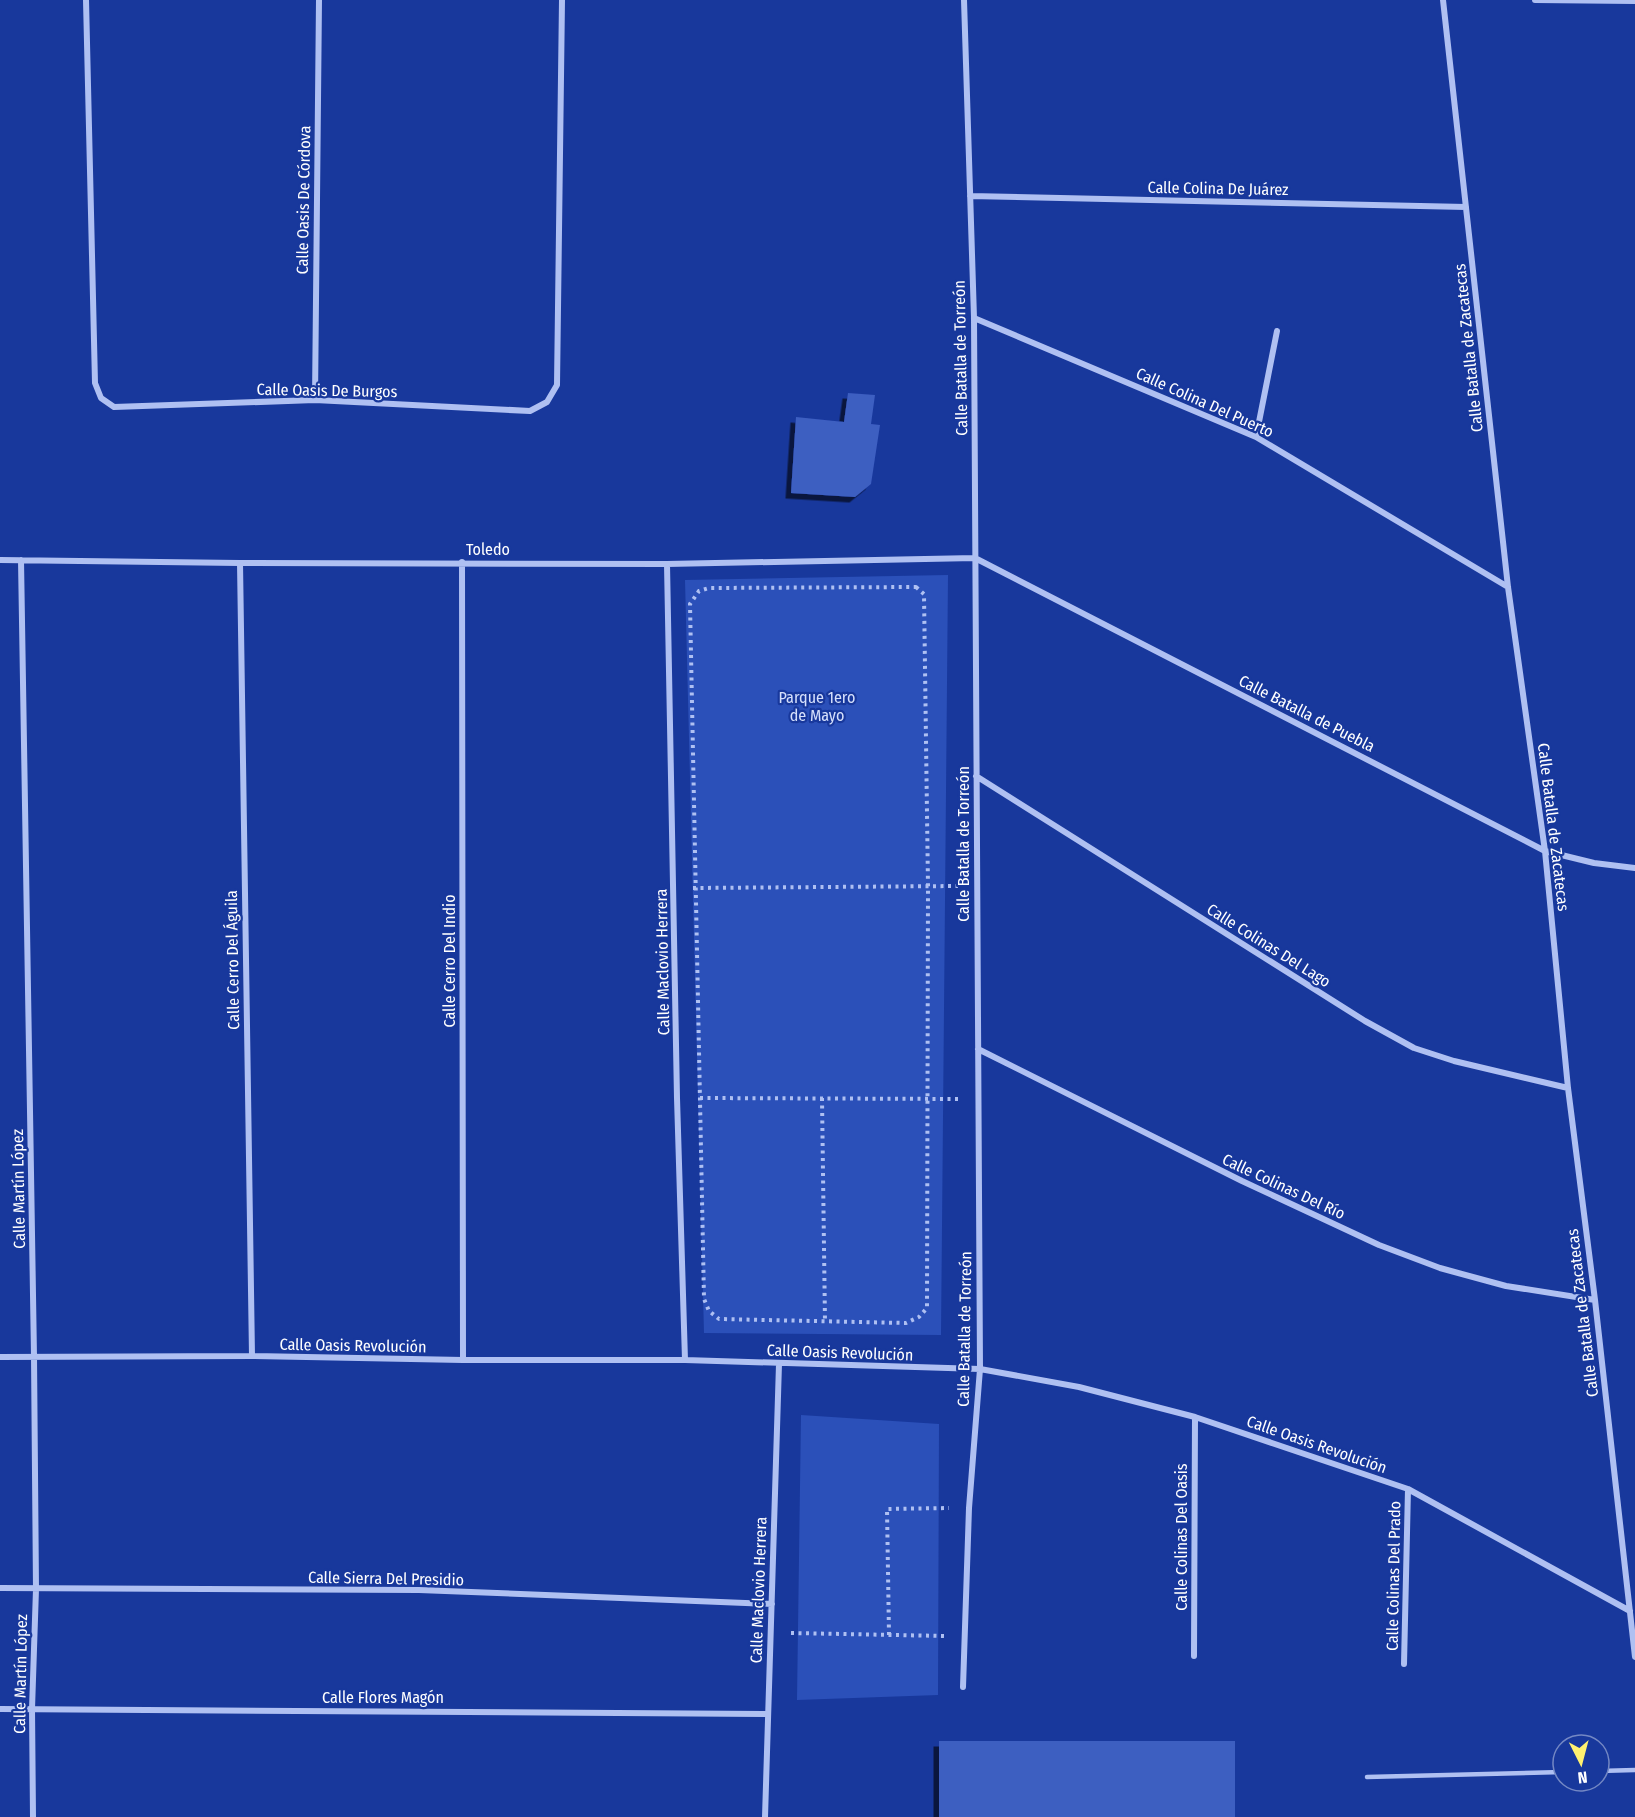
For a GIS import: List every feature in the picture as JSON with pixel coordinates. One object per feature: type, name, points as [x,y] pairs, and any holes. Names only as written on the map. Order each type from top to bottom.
[{"type":"street","name":"Calle Oasis De Burgos","points":[[86,0],[95,383],[101,398],[114,406],[315,400],[530,411],[547,402],[557,385],[562,0]]},
{"type":"street","name":"Calle Oasis De Córdova","points":[[315,400],[319,0]]},
{"type":"street","name":"Calle Batalla de Torreón","points":[[963,1687],[969,1508],[980,1369],[974,318],[964,0]]},
{"type":"street","name":"Calle Batalla de Zacatecas","points":[[1443,0],[1508,587],[1545,851],[1568,1088],[1595,1300],[1635,1657]]},
{"type":"street","points":[[1535,0],[1635,1]]},
{"type":"street","name":"Calle Colina De Juárez","points":[[970,196],[1466,207]]},
{"type":"street","name":"Calle Colina Del Puerto","points":[[974,318],[1256,437],[1508,587]]},
{"type":"street","points":[[1256,437],[1277,331]]},
{"type":"street","name":"Toledo","points":[[0,560],[667,564],[975,558]]},
{"type":"street","name":"Calle Batalla de Puebla","points":[[975,558],[1545,851],[1594,863],[1635,868]]},
{"type":"street","name":"Calle Martín López","points":[[21,560],[34,1356],[36,1589],[32,1709],[33,1817]]},
{"type":"street","name":"Calle Cerro Del Indio","points":[[462,562],[463,1360]]},
{"type":"street","name":"Calle Cerro Del Águila","points":[[240,563],[252,1356]]},
{"type":"street","name":"Calle Maclovio Herrera","points":[[667,564],[677,1098],[685,1360]]},
{"type":"street","name":"Calle Colinas Del Lago","points":[[976,776],[1365,1021],[1414,1048],[1454,1061],[1568,1088]]},
{"type":"street","name":"Calle Colinas Del Río","points":[[978,1049],[1242,1181],[1379,1245],[1440,1268],[1506,1286],[1595,1300]]},
{"type":"street","name":"Calle Oasis Revolución","points":[[0,1357],[252,1356],[463,1360],[685,1360],[980,1369],[1079,1387],[1195,1417],[1408,1489],[1630,1611]]},
{"type":"street","name":"Calle Maclovio Herrera","points":[[765,1817],[779,1364]]},
{"type":"street","name":"Calle Colinas Del Oasis","points":[[1194,1656],[1195,1417]]},
{"type":"street","name":"Calle Colinas Del Prado","points":[[1404,1664],[1408,1489]]},
{"type":"street","name":"Calle Sierra Del Presidio","points":[[0,1588],[419,1590],[772,1604]]},
{"type":"street","name":"Calle Flores Magón","points":[[0,1709],[767,1714]]},
{"type":"lane","points":[[1611,1771],[1635,1770]]},
{"type":"lane","points":[[1367,1777],[1551,1772]]},
{"type":"path","points":[[916,587],[924,594],[928,886],[927,1308],[919,1317],[906,1323],[719,1319],[709,1311],[704,1299],[690,604],[699,591],[709,588],[916,587]]},
{"type":"path","points":[[674,888],[977,886]]},
{"type":"path","points":[[677,1098],[978,1099]]},
{"type":"path","points":[[822,1098],[825,1322]]},
{"type":"path","points":[[889,1635],[887,1509],[969,1508]]},
{"type":"path","points":[[771,1632],[965,1636]]},
{"type":"green space","name":"Parque 1ero de Mayo","points":[[948,575],[941,1335],[704,1333],[685,580]]},
{"type":"green space","points":[[801,1415],[939,1424],[938,1695],[797,1700]]},
{"type":"building","points":[[848,393],[875,395],[871,424],[880,425],[871,484],[855,497],[791,493],[796,417],[844,422]]},
{"type":"building","points":[[939,1741],[1235,1741],[1235,1817],[939,1817]]}]
